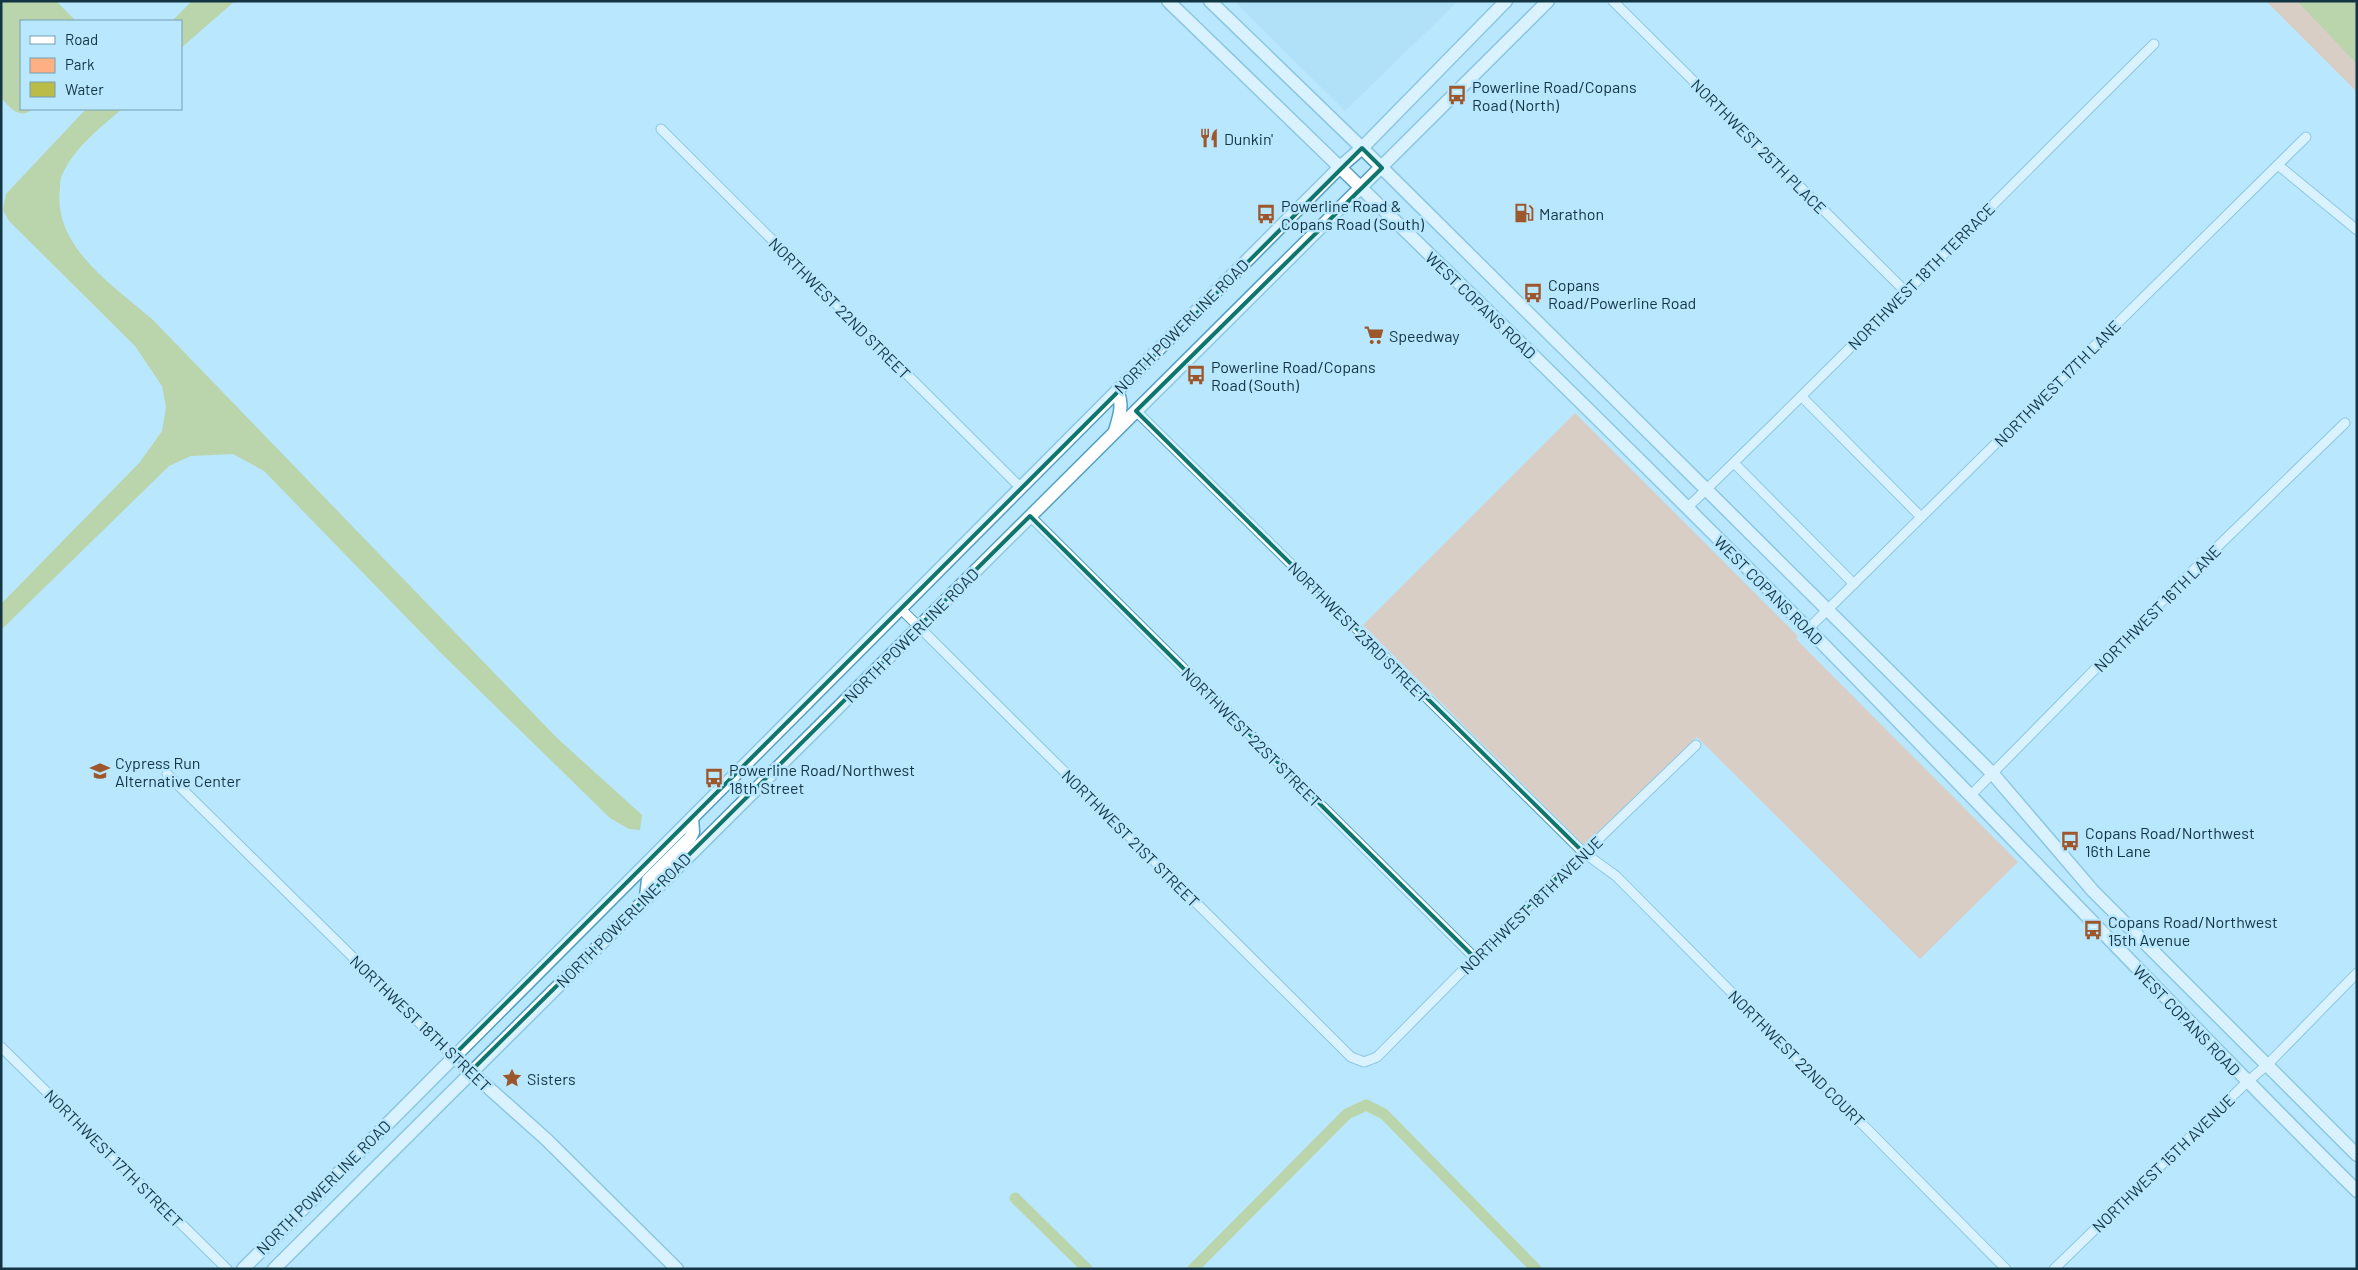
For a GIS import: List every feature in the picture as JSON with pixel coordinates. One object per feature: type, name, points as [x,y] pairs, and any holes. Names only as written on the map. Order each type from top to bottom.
[{"type":"main road","name":"WEST COPANS ROAD","points":[[1168,1],[1361,187],[1808,629],[1971,795],[2246,1082],[2357,1192]]},
{"type":"main road","name":"WEST COPANS ROAD","points":[[1210,1],[1362,148],[1993,774],[2093,891],[2357,1155]]},
{"type":"main road","name":"NORTH POWERLINE ROAD","points":[[243,1269],[453,1056],[901,609],[1020,487],[1340,167],[1362,148],[1506,1]]},
{"type":"main road","name":"NORTH POWERLINE ROAD","points":[[274,1269],[1548,1]]},
{"type":"main road","points":[[1115,432],[1121,407],[1121,399],[1117,391]]},
{"type":"main road","points":[[646,897],[648,880],[690,838],[693,832],[692,818]]},
{"type":"main road","name":"NORTHWEST 18TH STREET","points":[[453,1056],[547,1140],[677,1269]]},
{"type":"main road","points":[[251,1269],[256,1256]]},
{"type":"street","name":"NORTHWEST 25TH PLACE","points":[[1613,1],[1905,291]]},
{"type":"street","name":"NORTHWEST 18TH TERRACE","points":[[1687,508],[1802,397],[1905,291],[2154,44]]},
{"type":"street","name":"NORTHWEST 22ND STREET","points":[[661,129],[1020,487]]},
{"type":"street","name":"NORTHWEST 17TH LANE","points":[[1808,629],[2306,137]]},
{"type":"street","points":[[2278,165],[2357,230]]},
{"type":"street","points":[[1802,397],[1921,517]]},
{"type":"street","name":"NORTHWEST 23RD STREET","points":[[1136,411],[1583,852]]},
{"type":"street","name":"NORTHWEST 16TH LANE","points":[[1971,795],[2176,587],[2345,423]]},
{"type":"street","points":[[1734,463],[1854,584]]},
{"type":"street","name":"NORTHWEST 22ST STREET","points":[[1030,516],[1475,958]]},
{"type":"street","name":"NORTHWEST 21ST STREET","points":[[901,609],[1351,1056],[1364,1062]]},
{"type":"street","name":"NORTHWEST 18TH AVENUE","points":[[1364,1062],[1377,1057],[1583,852],[1601,838],[1696,745]]},
{"type":"street","name":"NORTHWEST 18TH STREET","points":[[167,774],[453,1056]]},
{"type":"street","name":"NORTHWEST 22ND COURT","points":[[1583,852],[1616,876],[2006,1269]]},
{"type":"street","name":"NORTHWEST 15TH AVENUE","points":[[2054,1269],[2246,1082],[2267,1065],[2357,973]]},
{"type":"street","name":"NORTHWEST 17TH STREET","points":[[1,1047],[227,1269]]},
{"type":"highlighted area","points":[[1362,148],[1382,168],[1136,411],[1583,852],[1475,958],[1030,516],[470,1072],[453,1056]]},
{"type":"shaded area","points":[[1234,1],[1458,1],[1345,111]]},
{"type":"green space","points":[[2266,1],[2357,1],[2357,92]]},
{"type":"green space","points":[[1575,413],[1798,636],[1796,639],[2018,862],[1920,959],[1697,737],[1586,847],[1363,625]]},
{"type":"water","points":[[1,1],[56,1],[75,20],[20,20],[20,110],[31,110],[19,113],[1,98]]},
{"type":"water","points":[[192,1],[235,1],[182,47],[182,20],[173,20]]},
{"type":"water","points":[[2297,1],[2357,1],[2357,64]]},
{"type":"water","points":[[85,110],[121,110],[81,146],[61,177],[60,209],[66,229],[76,247],[104,279],[153,320],[557,738],[642,815],[640,830],[629,829],[610,818],[442,654],[264,471],[233,454],[191,456],[169,466],[1,630],[1,604],[140,462],[162,431],[166,407],[162,386],[135,346],[9,221],[3,210],[6,194]]},
{"type":"waterway","points":[[1193,1269],[1347,1114],[1366,1105],[1384,1114],[1536,1269]]},
{"type":"waterway","points":[[1015,1198],[1087,1269]]},
{"type":"place","name":"Powerline Road/Copans Road (North)","points":[[1457,95]]},
{"type":"place","name":"Dunkin'","points":[[1209,138]]},
{"type":"place","name":"Marathon","points":[[1524,213]]},
{"type":"place","name":"Powerline Road & Copans Road (South)","points":[[1266,214]]},
{"type":"place","name":"Copans Road/Powerline Road","points":[[1533,293]]},
{"type":"place","name":"Speedway","points":[[1374,335]]},
{"type":"place","name":"Powerline Road/Copans Road (South)","points":[[1196,375]]},
{"type":"place","name":"Cypress Run Alternative Center","points":[[100,771]]},
{"type":"place","name":"Powerline Road/Northwest 18th Street","points":[[714,778]]},
{"type":"place","name":"Copans Road/Northwest 16th Lane","points":[[2070,841]]},
{"type":"place","name":"Copans Road/Northwest 15th Avenue","points":[[2093,930]]},
{"type":"place","name":"Sisters","points":[[512,1078]]}]
